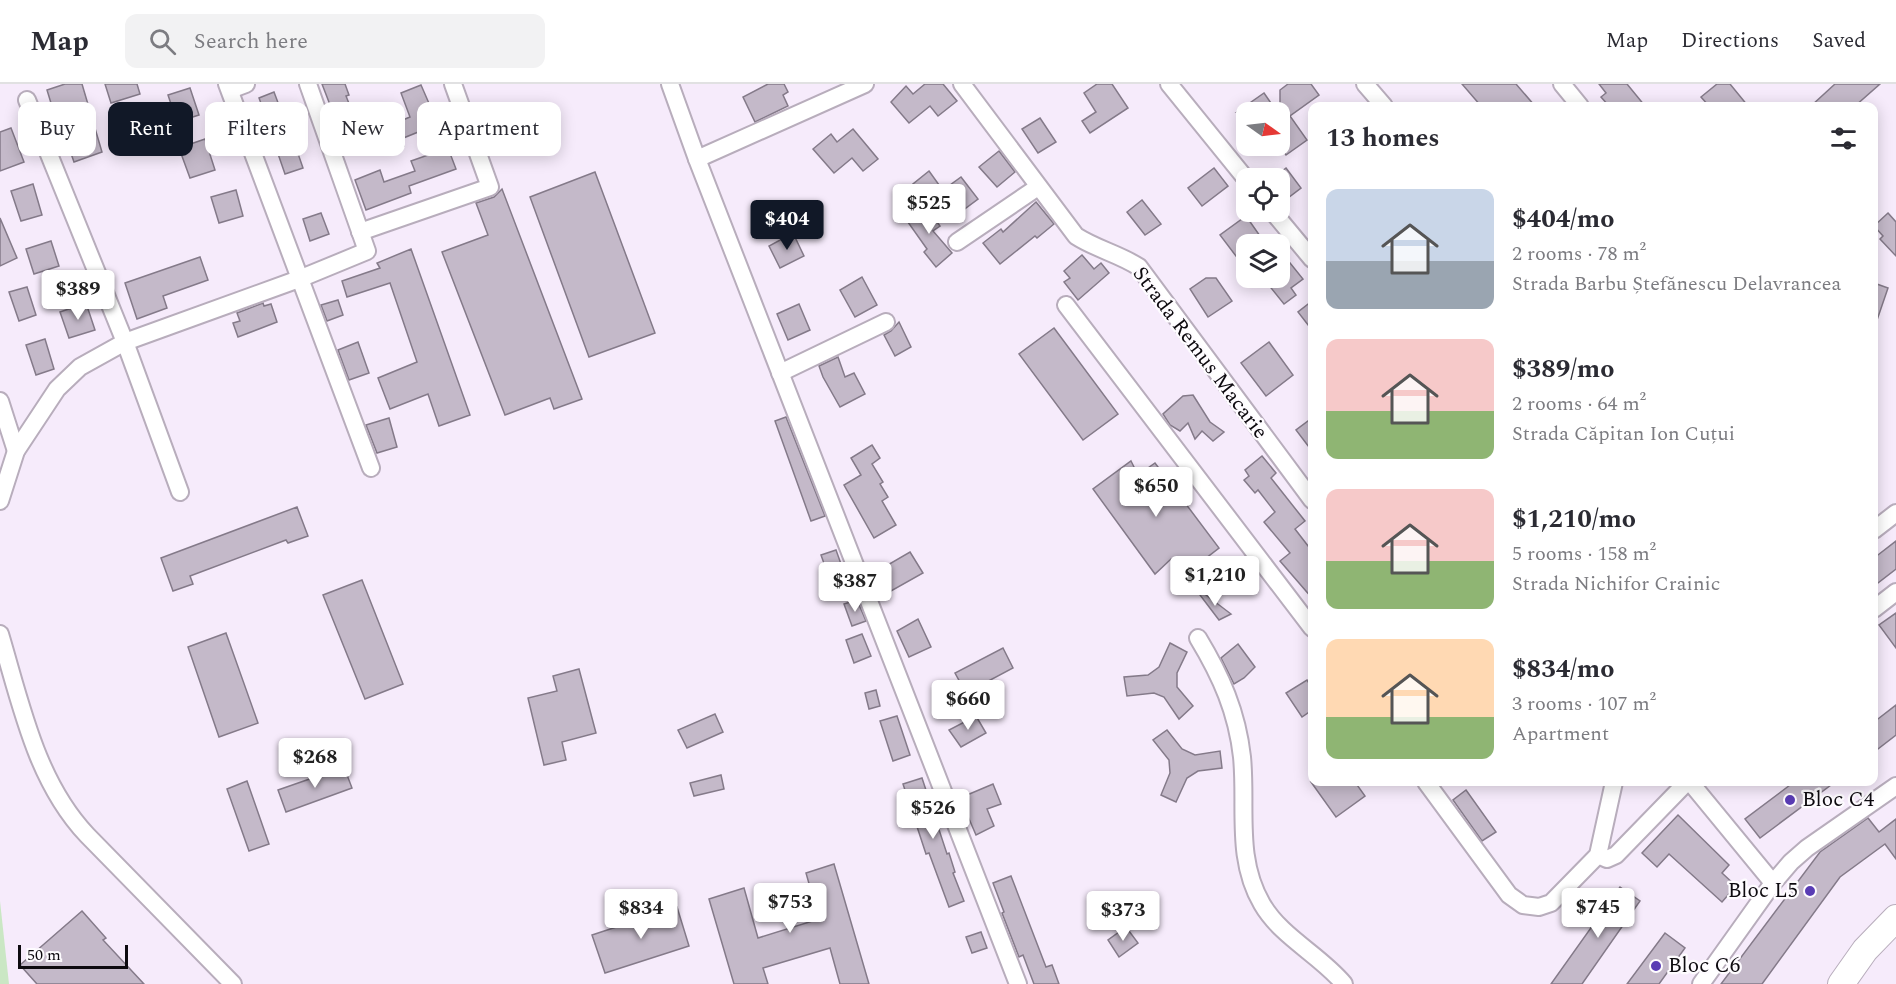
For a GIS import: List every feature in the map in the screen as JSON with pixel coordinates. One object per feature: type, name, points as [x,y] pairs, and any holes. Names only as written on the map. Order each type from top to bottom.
[{"type":"main road","points":[[1840,984],[1865,950],[1896,918]]},
{"type":"street","points":[[0,501],[16,451],[57,389],[80,367],[126,342],[299,279],[367,250],[308,84]]},
{"type":"street","points":[[360,231],[490,187],[453,84]]},
{"type":"street","points":[[670,84],[697,159],[1018,984]]},
{"type":"street","points":[[697,159],[865,84]]},
{"type":"street","name":"Strada Remus Macarie","points":[[962,84],[1076,236],[1124,257],[1139,267],[1308,495]]},
{"type":"street","points":[[1169,84],[1237,168]]},
{"type":"street","points":[[1365,84],[1381,102]]},
{"type":"street","points":[[1562,84],[1577,102]]},
{"type":"street","points":[[234,86],[299,279],[371,468]]},
{"type":"street","points":[[27,100],[126,342],[180,492]]},
{"type":"street","points":[[957,242],[1038,187]]},
{"type":"street","points":[[1282,222],[1308,254]]},
{"type":"street","points":[[1066,305],[1308,623]]},
{"type":"street","points":[[780,373],[886,322]]},
{"type":"street","points":[[0,401],[16,451]]},
{"type":"street","points":[[1878,527],[1896,513]]},
{"type":"street","points":[[1878,606],[1896,592]]},
{"type":"street","points":[[0,634],[48,782],[66,811],[233,984]]},
{"type":"street","points":[[1197,638],[1216,669],[1234,712],[1242,757],[1242,826],[1249,875],[1263,905],[1284,931],[1344,984]]},
{"type":"street","points":[[1429,786],[1509,895],[1523,905],[1539,907],[1551,903],[1598,855],[1613,786]]},
{"type":"street","points":[[1598,855],[1607,859],[1616,855],[1684,786]]},
{"type":"street","points":[[1691,786],[1773,883]]},
{"type":"street","points":[[1701,984],[1773,883],[1791,862],[1807,848],[1896,786]]},
{"type":"green space","points":[[0,901],[9,984],[0,984]]},
{"type":"building","points":[[65,84],[82,84],[87,102],[51,102],[47,90]]},
{"type":"building","points":[[105,84],[137,84],[140,94],[111,102]]},
{"type":"building","points":[[322,84],[345,84],[349,95],[346,96],[348,102],[329,102]]},
{"type":"building","points":[[768,84],[784,84],[788,92],[783,95],[788,106],[755,122],[743,97]]},
{"type":"building","points":[[925,84],[943,84],[957,101],[938,116],[930,106],[909,123],[891,102],[906,86],[913,94]]},
{"type":"building","points":[[1097,84],[1112,84],[1128,108],[1090,133],[1082,121],[1096,112],[1084,93]]},
{"type":"building","points":[[1288,84],[1311,84],[1319,95],[1290,116],[1290,102],[1280,102],[1280,90]]},
{"type":"building","points":[[1462,84],[1516,84],[1532,102],[1478,102]]},
{"type":"building","points":[[1599,84],[1627,84],[1642,102],[1605,102],[1601,97],[1606,93]]},
{"type":"building","points":[[1717,84],[1730,84],[1745,102],[1705,102],[1701,97]]},
{"type":"building","points":[[1835,84],[1880,84],[1860,102],[1815,102]]},
{"type":"building","points":[[421,85],[428,102],[417,102],[417,133],[405,137],[405,119],[410,117],[401,93]]},
{"type":"building","points":[[190,88],[199,115],[193,117],[193,102],[170,102],[168,95]]},
{"type":"building","points":[[274,92],[278,102],[260,102],[259,98]]},
{"type":"building","points":[[1264,93],[1270,102],[1251,102]]},
{"type":"building","points":[[1290,116],[1307,140],[1290,152]]},
{"type":"building","points":[[1040,118],[1056,142],[1038,153],[1022,129]]},
{"type":"building","points":[[11,128],[18,146],[18,156],[22,156],[24,162],[0,171],[0,132]]},
{"type":"building","points":[[853,129],[878,159],[863,171],[852,158],[834,173],[813,149],[831,134],[837,142]]},
{"type":"building","points":[[96,132],[102,152],[96,154]]},
{"type":"building","points":[[205,139],[205,156],[210,156],[215,170],[190,178],[182,156],[193,156],[193,143]]},
{"type":"building","points":[[999,151],[1015,172],[997,187],[979,167]]},
{"type":"building","points":[[72,156],[91,156],[74,162]]},
{"type":"building","points":[[279,156],[299,156],[303,168],[285,174]]},
{"type":"building","points":[[425,156],[451,156],[456,169],[409,186],[411,193],[366,210],[355,180],[380,170],[384,182],[415,171],[411,161]]},
{"type":"building","points":[[1214,168],[1228,186],[1202,206],[1188,188]]},
{"type":"building","points":[[929,171],[942,189],[925,202],[913,184]]},
{"type":"building","points":[[595,172],[655,333],[589,357],[530,197]]},
{"type":"building","points":[[1290,173],[1301,188],[1290,196]]},
{"type":"building","points":[[961,177],[978,199],[958,214],[942,191]]},
{"type":"building","points":[[33,184],[42,215],[21,221],[11,191]]},
{"type":"building","points":[[502,189],[582,399],[554,409],[550,398],[505,415],[442,252],[488,235],[476,203],[494,197]]},
{"type":"building","points":[[236,190],[243,216],[219,223],[211,197]]},
{"type":"building","points":[[1142,200],[1161,224],[1145,235],[1127,212]]},
{"type":"building","points":[[800,201],[807,214],[791,222],[784,209]]},
{"type":"building","points":[[1036,202],[1054,224],[1000,264],[983,243],[1001,229],[1003,232]]},
{"type":"building","points":[[924,204],[940,226],[933,231],[952,253],[936,267],[924,252],[927,249],[905,218]]},
{"type":"building","points":[[321,213],[329,234],[310,241],[303,219]]},
{"type":"building","points":[[1888,213],[1896,222],[1896,256],[1880,239],[1883,236],[1878,230],[1878,222]]},
{"type":"building","points":[[0,218],[17,258],[0,266]]},
{"type":"building","points":[[1238,222],[1250,222],[1259,234],[1236,234],[1236,256],[1220,235]]},
{"type":"building","points":[[793,233],[804,256],[780,268],[769,246]]},
{"type":"building","points":[[51,241],[59,266],[34,274],[26,249]]},
{"type":"building","points":[[411,249],[470,415],[439,426],[428,394],[390,409],[378,378],[417,362],[390,283],[347,297],[342,281],[380,268],[377,263]]},
{"type":"building","points":[[1082,255],[1094,269],[1101,263],[1109,273],[1078,300],[1064,282],[1070,278],[1064,271]]},
{"type":"building","points":[[200,257],[208,280],[163,296],[167,308],[137,319],[125,283]]},
{"type":"building","points":[[1290,263],[1303,279],[1291,288],[1296,295],[1284,304],[1271,288],[1290,288]]},
{"type":"building","points":[[862,277],[877,305],[855,317],[840,290]]},
{"type":"building","points":[[1206,278],[1216,278],[1232,301],[1208,317],[1190,289]]},
{"type":"building","points":[[1878,284],[1888,288],[1878,317]]},
{"type":"building","points":[[27,287],[36,315],[19,321],[9,292]]},
{"type":"building","points":[[338,300],[343,315],[327,321],[321,305]]},
{"type":"building","points":[[86,303],[95,330],[69,338],[60,312]]},
{"type":"building","points":[[263,303],[264,306],[271,304],[277,322],[238,337],[233,323],[240,321],[237,313]]},
{"type":"building","points":[[799,304],[810,330],[788,340],[777,314]]},
{"type":"building","points":[[1308,304],[1308,325],[1298,312]]},
{"type":"building","points":[[899,322],[911,347],[895,356],[884,335]]},
{"type":"building","points":[[1054,328],[1118,414],[1083,440],[1019,354]]},
{"type":"building","points":[[45,339],[54,369],[36,375],[26,345]]},
{"type":"building","points":[[358,342],[369,373],[349,380],[338,350]]},
{"type":"building","points":[[1269,342],[1293,375],[1266,396],[1241,363]]},
{"type":"building","points":[[838,357],[845,377],[854,373],[865,394],[840,407],[819,366]]},
{"type":"building","points":[[1193,395],[1210,422],[1224,432],[1213,441],[1202,431],[1195,439],[1188,423],[1180,431],[1170,425],[1163,414],[1183,396]]},
{"type":"building","points":[[786,417],[825,516],[811,521],[775,421]]},
{"type":"building","points":[[389,418],[397,447],[377,453],[366,425]]},
{"type":"building","points":[[1308,421],[1308,446],[1296,430]]},
{"type":"building","points":[[872,445],[880,458],[872,464],[883,482],[880,484],[888,497],[882,501],[896,525],[874,538],[844,485],[861,475],[851,458]]},
{"type":"building","points":[[1262,456],[1276,473],[1271,478],[1305,521],[1295,529],[1308,546],[1308,593],[1280,561],[1290,553],[1264,522],[1275,512],[1258,490],[1255,493],[1244,480],[1249,476],[1245,470]]},
{"type":"building","points":[[1131,461],[1138,475],[1155,463],[1219,548],[1184,575],[1171,559],[1155,574],[1093,489]]},
{"type":"building","points":[[297,507],[308,536],[288,543],[286,540],[190,576],[193,584],[173,591],[161,558]]},
{"type":"building","points":[[1896,541],[1896,569],[1878,583],[1878,555]]},
{"type":"building","points":[[836,550],[846,578],[831,583],[821,555]]},
{"type":"building","points":[[910,552],[923,573],[891,591],[879,570]]},
{"type":"building","points":[[362,580],[403,684],[365,699],[323,595]]},
{"type":"building","points":[[1202,592],[1231,614],[1219,620],[1200,595]]},
{"type":"building","points":[[857,600],[866,621],[852,626],[844,604]]},
{"type":"building","points":[[1896,613],[1896,648],[1879,625]]},
{"type":"building","points":[[918,619],[931,647],[909,657],[897,631]]},
{"type":"building","points":[[226,633],[258,723],[219,737],[188,647]]},
{"type":"building","points":[[862,634],[871,656],[854,663],[846,640]]},
{"type":"building","points":[[1170,643],[1187,652],[1177,673],[1177,687],[1193,706],[1179,719],[1164,697],[1154,693],[1127,696],[1124,677],[1148,675],[1159,667]]},
{"type":"building","points":[[1238,644],[1255,667],[1234,684],[1221,658]]},
{"type":"building","points":[[1003,648],[1013,668],[966,693],[955,673]]},
{"type":"building","points":[[579,669],[596,733],[562,742],[566,760],[544,765],[528,698],[557,691],[553,676]]},
{"type":"building","points":[[1307,680],[1308,713],[1302,717],[1286,693]]},
{"type":"building","points":[[876,690],[880,706],[869,709],[865,693]]},
{"type":"building","name":"Bloc C4","points":[[1896,705],[1896,735],[1878,749],[1878,719]]},
{"type":"building","points":[[715,714],[723,732],[687,748],[678,730]]},
{"type":"building","points":[[897,716],[910,755],[893,761],[880,721]]},
{"type":"building","points":[[976,716],[986,733],[961,747],[949,730]]},
{"type":"building","points":[[1167,730],[1182,749],[1195,755],[1220,751],[1222,768],[1198,771],[1187,778],[1176,802],[1161,795],[1170,773],[1169,760],[1153,740]]},
{"type":"building","points":[[344,767],[352,788],[286,812],[278,790]]},
{"type":"building","points":[[721,775],[724,789],[694,796],[690,783]]},
{"type":"building","points":[[922,778],[964,901],[949,907],[929,853],[926,854],[903,784]]},
{"type":"building","points":[[247,781],[269,844],[249,851],[227,789]]},
{"type":"building","points":[[993,784],[1001,804],[987,809],[994,826],[976,835],[960,798]]},
{"type":"building","points":[[1314,786],[1358,786],[1365,796],[1336,817]]},
{"type":"building","name":"Bloc C4","points":[[1789,786],[1830,786],[1760,838],[1745,819]]},
{"type":"building","points":[[1466,790],[1496,832],[1482,841],[1453,800]]},
{"type":"building","points":[[1678,815],[1729,865],[1722,873],[1736,886],[1722,902],[1669,854],[1657,867],[1642,853]]},
{"type":"building","name":"Bloc L5","points":[[1868,818],[1879,832],[1896,819],[1896,859],[1885,844],[1840,877],[1762,984],[1721,984],[1820,852]]},
{"type":"building","points":[[834,864],[869,984],[840,984],[830,948],[763,968],[768,984],[734,984],[709,899],[744,888],[758,938],[819,919],[806,873]]},
{"type":"building","points":[[1011,876],[1046,967],[1052,965],[1059,984],[1034,984],[1023,955],[1019,957],[993,883]]},
{"type":"building","points":[[1620,887],[1640,901],[1582,984],[1551,984]]},
{"type":"building","points":[[677,907],[689,946],[605,973],[592,935]]},
{"type":"building","points":[[82,911],[106,938],[103,940],[144,984],[37,984],[20,965]]},
{"type":"building","points":[[1126,927],[1138,943],[1119,957],[1108,940]]},
{"type":"building","points":[[981,932],[987,948],[972,953],[966,937]]},
{"type":"building","name":"Bloc C6","points":[[1665,933],[1685,948],[1659,984],[1627,984]]},
{"type":"place","name":"Bloc C4","points":[[1790,800]]},
{"type":"place","name":"Bloc L5","points":[[1810,891]]},
{"type":"place","name":"Bloc C6","points":[[1656,966]]}]
